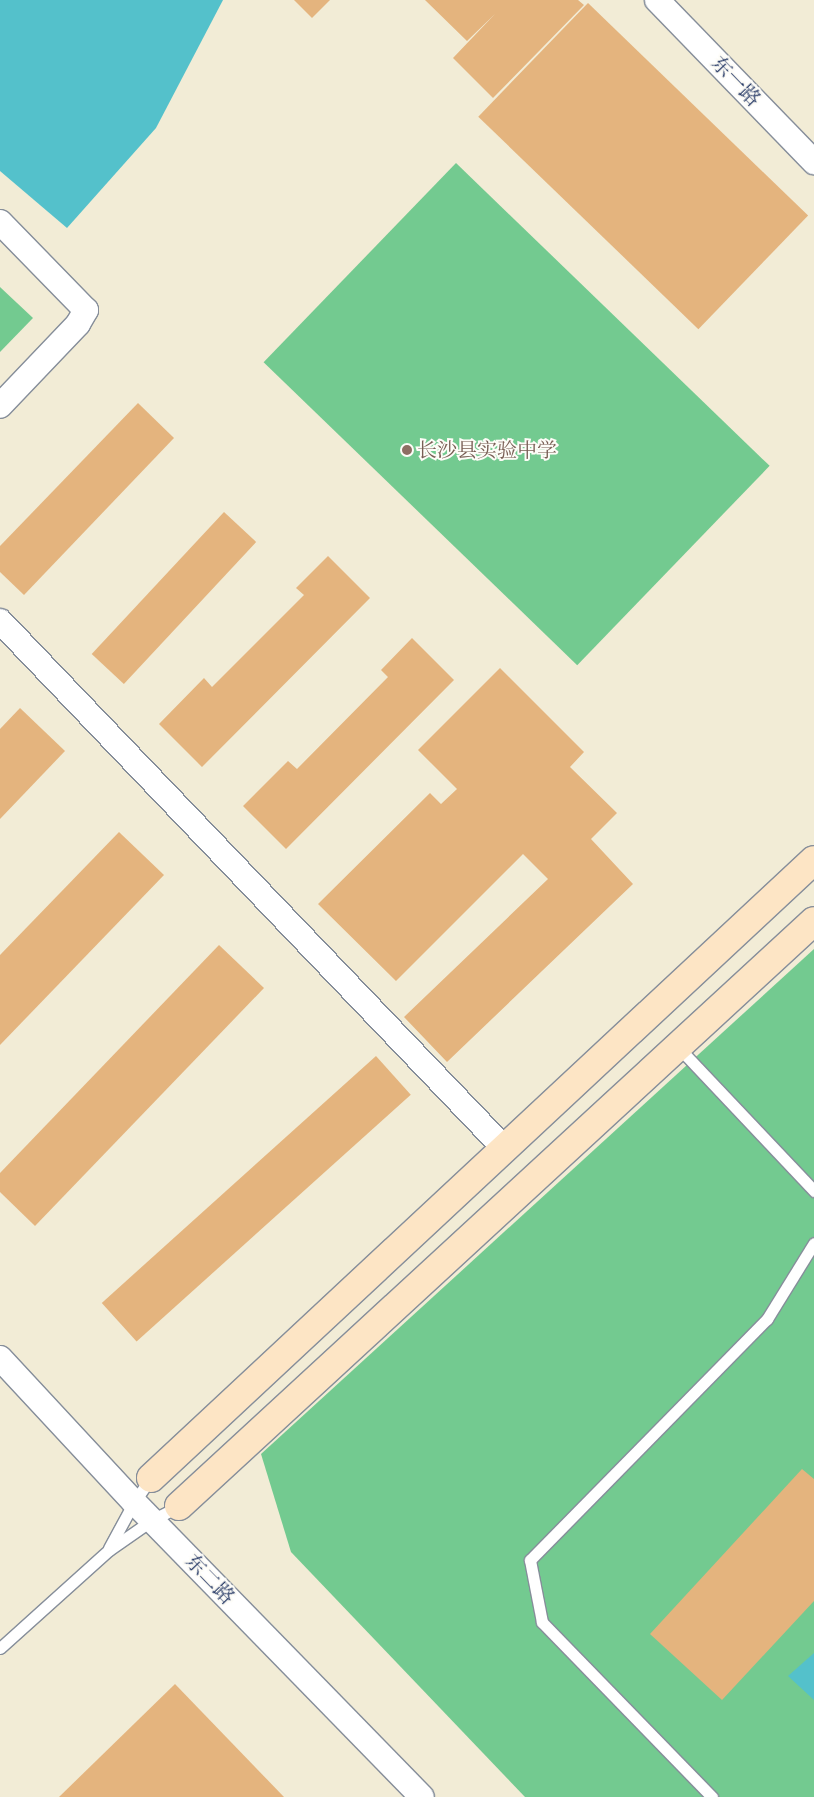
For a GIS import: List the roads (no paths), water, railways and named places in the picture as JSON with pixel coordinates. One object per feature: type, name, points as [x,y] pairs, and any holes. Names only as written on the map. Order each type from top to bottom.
[{"type":"street","name":"东一路","points":[[657,0],[814,162]]},
{"type":"street","points":[[0,222],[86,310],[72,331],[0,406]]},
{"type":"street","points":[[0,621],[505,1149]]},
{"type":"street","points":[[151,1478],[814,860]]},
{"type":"street","points":[[179,1506],[679,1048],[814,921]]},
{"type":"street","name":"东二路","points":[[0,1358],[134,1502],[422,1797]]},
{"type":"lane","points":[[679,1048],[814,1191]]},
{"type":"lane","points":[[712,1797],[542,1622],[530,1560],[767,1319],[814,1243]]},
{"type":"lane","points":[[109,1550],[134,1502],[151,1478]]},
{"type":"lane","points":[[0,1648],[109,1550],[152,1520],[179,1506]]},
{"type":"water","points":[[0,0],[223,0],[156,128],[67,228],[0,171]]},
{"type":"water","points":[[814,1653],[814,1700],[788,1676]]},
{"type":"place","name":"长沙县实验中学","points":[[407,450]]}]
